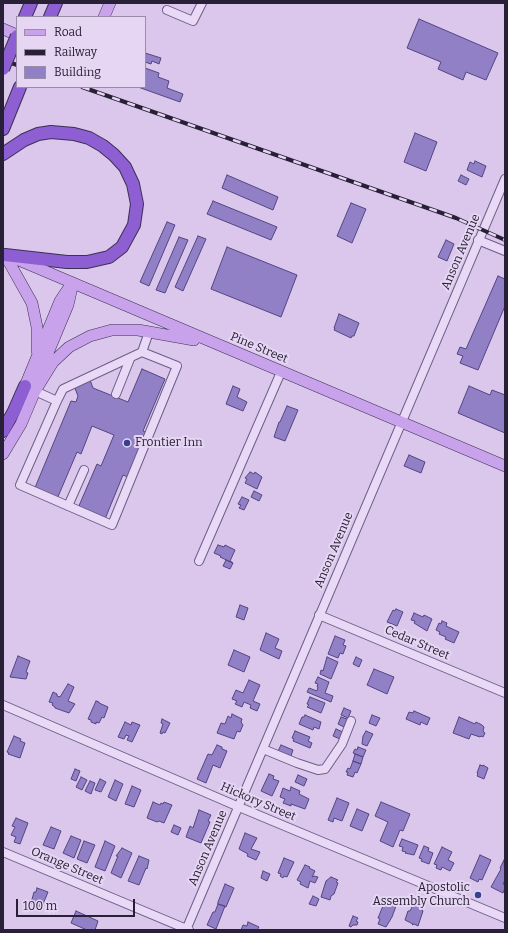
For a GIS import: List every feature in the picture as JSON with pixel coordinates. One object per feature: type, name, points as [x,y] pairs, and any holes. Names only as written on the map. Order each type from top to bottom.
[{"type":"highway","points":[[25,16],[31,3]]},
{"type":"highway","points":[[50,16],[56,3]]},
{"type":"highway","points":[[3,69],[16,38]]},
{"type":"highway","points":[[3,129],[19,89]]},
{"type":"highway","points":[[3,154],[24,140],[38,134],[51,132],[74,134],[89,138],[108,150],[125,167],[134,184],[137,204],[134,225],[122,247],[108,257],[87,262],[67,262],[4,254]]},
{"type":"highway","points":[[3,431],[14,411],[30,388]]},
{"type":"main road","points":[[104,16],[110,3]]},
{"type":"main road","points":[[4,29],[16,35]]},
{"type":"main road","points":[[3,454],[20,424],[30,388],[38,346],[37,328],[32,303],[4,254]]},
{"type":"main road","name":"Pine Street","points":[[4,254],[505,466]]},
{"type":"main road","points":[[33,368],[60,301],[72,283]]},
{"type":"main road","points":[[30,388],[40,372],[68,305],[72,283]]},
{"type":"main road","points":[[30,388],[53,362],[70,347],[90,336],[112,330],[138,330],[213,343]]},
{"type":"street","points":[[167,10],[193,21],[202,3]]},
{"type":"street","name":"Anson Avenue","points":[[187,930],[478,240],[502,194],[505,179]]},
{"type":"street","points":[[478,240],[505,251]]},
{"type":"street","points":[[142,352],[177,366],[112,526],[20,484],[63,389],[130,359],[142,352],[149,332]]},
{"type":"street","points":[[116,394],[130,359]]},
{"type":"street","points":[[199,561],[281,372]]},
{"type":"street","points":[[30,388],[57,401]]},
{"type":"street","points":[[68,506],[84,470]]},
{"type":"street","name":"Cedar Street","points":[[320,615],[505,693]]},
{"type":"street","name":"Hickory Street","points":[[3,706],[239,807],[505,918]]},
{"type":"street","points":[[263,749],[318,770],[325,769],[342,744],[351,721]]},
{"type":"street","name":"Orange Street","points":[[3,852],[187,930]]},
{"type":"building","points":[[419,19],[498,53],[486,80],[466,72],[463,80],[438,69],[441,62],[407,48]]},
{"type":"building","points":[[146,53],[161,58],[159,64],[152,61],[151,64],[146,62]]},
{"type":"building","points":[[146,68],[159,73],[158,77],[169,81],[167,88],[183,94],[180,102],[141,88],[146,88]]},
{"type":"building","points":[[415,133],[437,142],[426,171],[404,162]]},
{"type":"building","points":[[475,161],[486,166],[482,177],[467,170],[470,162],[474,164]]},
{"type":"building","points":[[227,175],[278,197],[273,210],[222,188]]},
{"type":"building","points":[[461,175],[469,179],[466,185],[458,181]]},
{"type":"building","points":[[213,201],[277,227],[271,240],[207,214]]},
{"type":"building","points":[[351,203],[366,209],[352,243],[337,236]]},
{"type":"building","points":[[167,222],[175,225],[149,286],[140,282]]},
{"type":"building","points":[[198,236],[206,239],[183,291],[175,287]]},
{"type":"building","points":[[179,237],[188,240],[165,293],[156,290]]},
{"type":"building","points":[[446,240],[454,244],[447,261],[438,257]]},
{"type":"building","points":[[227,247],[297,275],[281,317],[211,289]]},
{"type":"building","points":[[498,276],[505,279],[505,306],[478,370],[460,363],[463,356],[457,354],[460,347],[466,349]]},
{"type":"building","points":[[339,314],[359,323],[354,336],[351,338],[334,330]]},
{"type":"building","name":"Frontier Inn","points":[[142,369],[165,379],[143,431],[148,433],[130,478],[123,475],[105,519],[78,508],[97,464],[101,466],[114,435],[92,426],[81,454],[77,452],[57,499],[34,490],[71,401],[76,402],[78,396],[74,386],[90,380],[93,388],[128,402]]},
{"type":"building","points":[[233,386],[240,389],[237,397],[247,402],[243,411],[226,404]]},
{"type":"building","points":[[469,386],[490,395],[492,390],[505,395],[505,433],[458,413]]},
{"type":"building","points":[[287,406],[298,410],[285,441],[274,437]]},
{"type":"building","points":[[409,455],[425,462],[421,473],[404,466]]},
{"type":"building","points":[[250,472],[254,474],[255,472],[262,477],[257,489],[245,483],[247,479],[245,478]]},
{"type":"building","points":[[254,491],[262,495],[259,501],[251,497]]},
{"type":"building","points":[[242,497],[249,500],[244,510],[239,508],[241,505],[238,504]]},
{"type":"building","points":[[218,545],[224,547],[225,545],[235,550],[230,561],[233,563],[214,553]]},
{"type":"building","points":[[226,560],[233,563],[230,569],[223,566]]},
{"type":"building","points":[[240,605],[248,608],[244,620],[236,617]]},
{"type":"building","points":[[396,609],[403,612],[397,626],[387,622],[393,610],[395,611]]},
{"type":"building","points":[[414,613],[423,617],[424,615],[432,619],[427,631],[414,623],[415,621],[411,620]]},
{"type":"building","points":[[442,621],[447,623],[446,626],[459,632],[454,643],[445,639],[446,637],[439,634],[440,632],[436,630],[439,623],[441,624]]},
{"type":"building","points":[[266,633],[279,639],[275,648],[282,651],[279,659],[260,650]]},
{"type":"building","points":[[335,636],[345,640],[343,645],[346,646],[343,654],[340,653],[338,658],[328,654]]},
{"type":"building","points":[[234,650],[250,657],[244,672],[228,665]]},
{"type":"building","points":[[18,656],[30,661],[26,672],[28,673],[26,679],[10,677]]},
{"type":"building","points":[[327,657],[338,662],[331,679],[320,674],[321,670],[323,671]]},
{"type":"building","points":[[356,657],[362,660],[359,667],[353,664]]},
{"type":"building","points":[[374,669],[394,677],[387,694],[367,685]]},
{"type":"building","points":[[318,677],[329,682],[325,693],[333,696],[331,702],[307,692],[309,688],[317,691],[318,684],[315,683]]},
{"type":"building","points":[[249,680],[260,685],[253,701],[260,704],[257,711],[250,708],[251,705],[244,702],[242,707],[235,704],[237,701],[232,699],[236,690],[243,693]]},
{"type":"building","points":[[68,684],[74,687],[68,701],[75,704],[69,713],[55,708],[52,705],[53,703],[49,702],[53,692],[60,697]]},
{"type":"building","points":[[310,697],[325,703],[321,713],[307,707],[309,705],[307,704]]},
{"type":"building","points":[[96,701],[108,707],[104,718],[102,717],[99,723],[96,722],[96,724],[88,719]]},
{"type":"building","points":[[344,708],[351,711],[348,718],[341,715]]},
{"type":"building","points":[[414,711],[430,718],[427,725],[421,722],[420,725],[406,719],[409,712],[413,713]]},
{"type":"building","points":[[232,714],[242,719],[241,722],[243,725],[240,732],[237,731],[234,739],[217,733],[221,723],[225,724],[228,716],[231,718]]},
{"type":"building","points":[[305,715],[321,722],[319,729],[314,727],[313,730],[299,724],[302,717]]},
{"type":"building","points":[[372,715],[380,718],[376,726],[369,723]]},
{"type":"building","points":[[341,717],[347,719],[344,727],[338,724]]},
{"type":"building","points":[[459,717],[475,724],[476,722],[482,725],[485,733],[483,737],[471,734],[469,739],[453,733]]},
{"type":"building","points":[[162,719],[170,723],[165,733],[163,732],[162,734],[160,733],[163,724],[161,723]]},
{"type":"building","points":[[125,722],[131,725],[132,722],[140,725],[132,742],[127,740],[129,736],[126,735],[124,739],[118,737]]},
{"type":"building","points":[[336,729],[343,732],[340,739],[333,736]]},
{"type":"building","points":[[295,731],[310,737],[308,741],[312,743],[310,748],[293,741],[294,739],[292,738]]},
{"type":"building","points":[[366,731],[373,734],[367,746],[362,744],[363,736]]},
{"type":"building","points":[[14,736],[21,739],[20,741],[25,743],[20,758],[8,754],[9,753],[7,752]]},
{"type":"building","points":[[217,745],[227,751],[220,768],[213,765],[206,783],[197,779],[208,754],[212,755]]},
{"type":"building","points":[[281,745],[293,750],[291,756],[278,751]]},
{"type":"building","points":[[358,747],[366,750],[363,757],[353,753]]},
{"type":"building","points":[[355,754],[363,757],[361,764],[353,761]]},
{"type":"building","points":[[353,761],[361,764],[357,773],[355,772],[353,777],[347,775],[348,772],[346,772],[348,768],[350,769]]},
{"type":"building","points":[[480,765],[488,768],[484,779],[477,776]]},
{"type":"building","points":[[75,769],[80,771],[76,781],[71,779]]},
{"type":"building","points":[[269,774],[274,776],[273,779],[279,781],[272,796],[261,791]]},
{"type":"building","points":[[298,775],[307,779],[304,786],[295,782]]},
{"type":"building","points":[[81,777],[87,780],[82,790],[76,787]]},
{"type":"building","points":[[100,779],[106,782],[101,792],[95,790]]},
{"type":"building","points":[[115,780],[123,784],[116,801],[108,797]]},
{"type":"building","points":[[90,781],[95,783],[91,794],[85,791]]},
{"type":"building","points":[[132,786],[141,790],[134,807],[125,804]]},
{"type":"building","points":[[291,787],[300,791],[299,794],[309,799],[305,809],[283,803],[285,799],[280,797],[283,788],[290,791]]},
{"type":"building","points":[[337,798],[349,803],[342,821],[334,818],[333,822],[328,820]]},
{"type":"building","points":[[153,802],[160,805],[164,802],[172,805],[164,823],[147,818]]},
{"type":"building","points":[[381,802],[410,814],[403,831],[400,830],[393,847],[380,841],[388,822],[375,816]]},
{"type":"building","points":[[357,809],[369,814],[362,831],[350,826]]},
{"type":"building","points":[[199,810],[211,815],[208,821],[210,822],[201,843],[186,837],[190,826],[193,828]]},
{"type":"building","points":[[16,818],[28,823],[20,844],[14,842],[16,837],[11,835],[15,827],[12,826]]},
{"type":"building","points":[[174,825],[181,828],[178,835],[171,832]]},
{"type":"building","points":[[51,827],[61,831],[54,849],[43,845]]},
{"type":"building","points":[[245,833],[257,838],[251,849],[260,852],[256,860],[247,856],[248,854],[239,849]]},
{"type":"building","points":[[71,836],[81,840],[74,858],[63,853]]},
{"type":"building","points":[[402,839],[418,845],[414,855],[402,851],[403,847],[399,846]]},
{"type":"building","points":[[84,841],[95,845],[87,863],[77,859]]},
{"type":"building","points":[[105,841],[115,846],[105,871],[95,867]]},
{"type":"building","points":[[424,846],[429,848],[428,851],[433,853],[429,864],[421,861],[422,859],[419,858]]},
{"type":"building","points":[[442,847],[452,852],[448,860],[454,863],[450,871],[442,867],[441,870],[436,868],[437,865],[434,864]]},
{"type":"building","points":[[122,848],[132,853],[121,878],[111,873],[118,856],[116,856]]},
{"type":"building","points":[[480,855],[491,860],[482,880],[479,879],[478,882],[470,878]]},
{"type":"building","points":[[139,856],[149,860],[147,869],[146,868],[139,885],[128,881]]},
{"type":"building","points":[[284,858],[294,862],[287,877],[284,876],[283,878],[280,876],[281,874],[278,873]]},
{"type":"building","points":[[504,860],[505,880],[503,884],[505,885],[505,888],[503,893],[491,887],[501,869],[500,868]]},
{"type":"building","points":[[305,865],[315,871],[312,877],[318,877],[315,883],[310,881],[308,888],[300,884],[301,882],[297,880]]},
{"type":"building","points":[[263,871],[270,874],[267,881],[261,878]]},
{"type":"building","points":[[331,877],[338,880],[336,882],[338,883],[330,900],[321,897],[326,881]]},
{"type":"building","points":[[225,884],[234,888],[226,907],[218,904]]},
{"type":"building","points":[[37,888],[48,892],[42,907],[31,903],[34,892],[36,892]]},
{"type":"building","points":[[313,896],[319,899],[316,906],[309,904]]},
{"type":"building","points":[[385,901],[396,906],[386,927],[378,924],[380,919],[378,918]]},
{"type":"building","points":[[218,904],[225,906],[216,929],[207,925]]},
{"type":"building","points":[[413,905],[423,908],[418,926],[414,924],[412,925],[413,924],[405,920],[408,911],[410,911]]},
{"type":"building","points":[[76,911],[98,921],[95,930],[87,930],[71,923]]},
{"type":"building","points":[[353,916],[358,918],[356,921],[358,922],[357,925],[353,925],[351,927],[349,926]]},
{"type":"building","points":[[248,922],[259,927],[257,930],[241,930],[243,925],[247,926]]},
{"type":"railway","points":[[3,60],[16,65]]},
{"type":"railway","points":[[85,88],[456,218],[505,240]]},
{"type":"place","name":"Frontier Inn","points":[[127,443]]},
{"type":"place","name":"Apostolic Assembly Church","points":[[478,895]]}]
